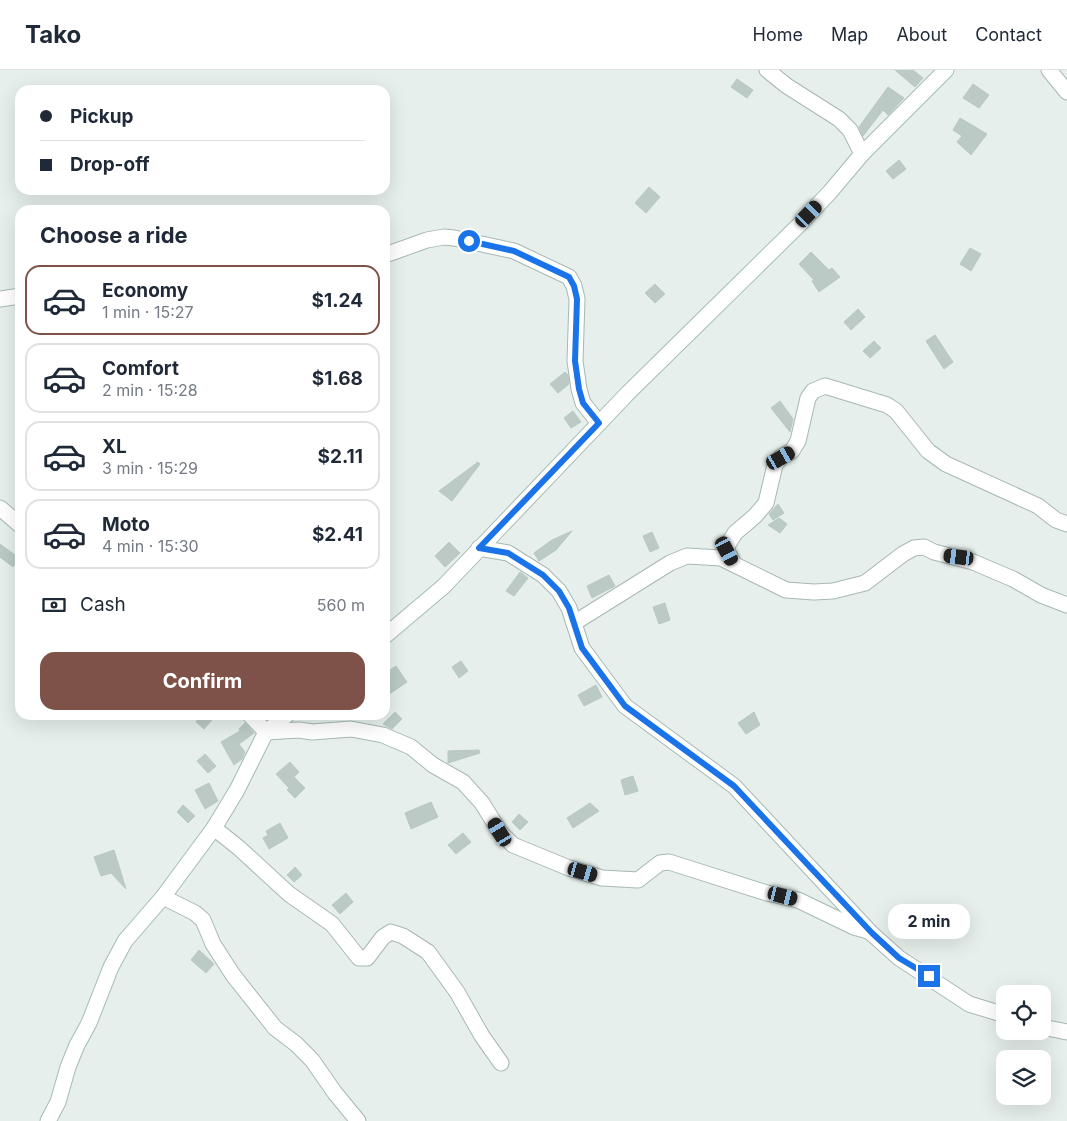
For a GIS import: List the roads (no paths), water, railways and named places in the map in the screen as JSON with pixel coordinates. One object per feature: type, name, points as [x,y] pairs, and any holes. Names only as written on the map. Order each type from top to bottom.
[{"type":"street","points":[[767,70],[787,86],[839,119],[850,130],[862,154]]},
{"type":"street","points":[[390,632],[444,586],[599,423],[747,274],[799,225],[862,154],[946,70]]},
{"type":"street","points":[[1049,70],[1067,92]]},
{"type":"street","points":[[390,252],[427,240],[444,237],[454,238],[514,251],[569,277],[574,286],[577,299],[575,361],[579,389],[583,403],[599,423]]},
{"type":"street","points":[[0,299],[15,297]]},
{"type":"street","points":[[733,562],[727,551],[730,539],[766,503],[775,465],[781,458],[792,451],[798,441],[808,398],[813,391],[825,386],[887,404],[896,410],[918,441],[946,464],[1038,506],[1056,520],[1067,524]]},
{"type":"street","points":[[0,508],[15,521]]},
{"type":"street","points":[[574,623],[676,559],[696,556],[721,558],[733,562],[786,590],[814,592],[833,591],[865,582],[903,554],[914,548],[924,547],[934,552],[973,562],[1014,579],[1041,595],[1067,605]]},
{"type":"street","points":[[479,548],[508,553],[543,575],[559,591],[569,608],[582,648],[625,706],[734,786],[872,933],[899,958],[929,976],[943,989],[969,1004],[996,1012]]},
{"type":"street","points":[[255,720],[266,732]]},
{"type":"street","points":[[48,1121],[58,1102],[68,1067],[77,1045],[89,1023],[111,967],[122,947],[214,828],[237,790],[266,732],[281,720]]},
{"type":"street","points":[[266,732],[299,730],[312,732],[351,729],[383,735],[410,747],[434,765],[463,782],[482,803],[500,832],[513,845],[569,868],[602,878],[638,880],[660,863],[669,862],[798,900],[854,927],[872,933]]},
{"type":"street","points":[[214,828],[240,848],[289,894],[332,924],[358,958],[367,958],[383,937],[391,932],[403,936],[428,952],[457,992],[482,1036],[501,1063]]},
{"type":"street","points":[[163,896],[195,913],[203,920],[213,944],[233,975],[275,1028],[296,1044],[312,1060],[335,1094],[358,1121]]},
{"type":"street","points":[[1051,1029],[1067,1032]]}]
